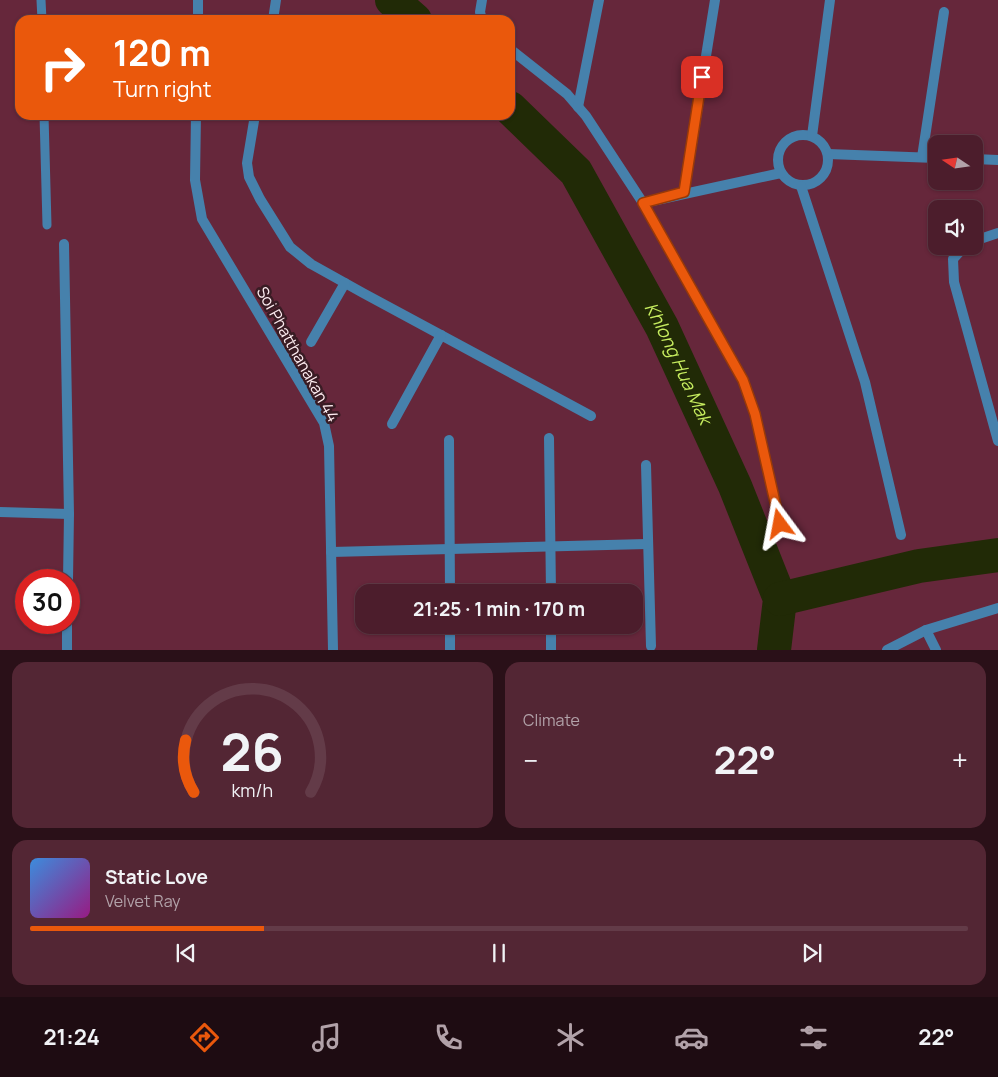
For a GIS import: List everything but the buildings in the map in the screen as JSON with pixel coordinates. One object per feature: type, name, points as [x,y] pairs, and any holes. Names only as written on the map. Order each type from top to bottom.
[{"type":"street","points":[[198,0],[198,15]]},
{"type":"street","points":[[273,15],[276,0]]},
{"type":"street","points":[[481,15],[482,0]]},
{"type":"street","points":[[578,107],[599,0]]},
{"type":"street","points":[[684,192],[715,0]]},
{"type":"street","points":[[812,136],[830,0]]},
{"type":"street","points":[[922,157],[944,12]]},
{"type":"street","points":[[515,53],[545,74],[578,107],[643,203],[743,380],[755,414],[780,524]]},
{"type":"street","name":"Soi Phatthanakan 44","points":[[196,120],[194,180],[202,219],[324,423],[329,446],[333,650]]},
{"type":"street","points":[[254,120],[247,163],[249,177],[260,199],[290,247],[311,264],[591,416]]},
{"type":"street","points":[[800,135],[812,136],[822,143],[828,154],[828,166],[823,177],[813,184],[801,186],[789,182],[781,173],[778,161],[781,149],[789,140],[800,135]]},
{"type":"street","points":[[828,154],[928,157]]},
{"type":"street","points":[[983,159],[998,160]]},
{"type":"street","points":[[643,203],[684,192],[781,173]]},
{"type":"street","points":[[801,186],[865,382],[901,534]]},
{"type":"street","points":[[983,238],[998,233]]},
{"type":"street","points":[[64,244],[69,514],[68,569]]},
{"type":"street","points":[[957,255],[953,259],[954,282],[998,441]]},
{"type":"street","points":[[311,342],[345,283]]},
{"type":"street","points":[[392,424],[440,335]]},
{"type":"street","points":[[549,438],[551,584]]},
{"type":"street","points":[[449,440],[450,584]]},
{"type":"street","points":[[646,465],[651,646]]},
{"type":"street","points":[[0,512],[69,514]]},
{"type":"street","points":[[331,552],[647,544]]},
{"type":"street","points":[[887,650],[926,630],[998,608]]},
{"type":"street","points":[[926,630],[936,650]]},
{"type":"street","points":[[67,634],[67,650]]},
{"type":"street","points":[[450,634],[450,650]]},
{"type":"street","points":[[551,634],[551,650]]},
{"type":"lane","points":[[41,0],[42,15]]},
{"type":"lane","points":[[44,120],[47,225]]},
{"type":"waterway","name":"Khlong Hua Mak","points":[[392,0],[409,15]]},
{"type":"waterway","name":"Khlong Hua Mak","points":[[515,113],[576,172],[662,327],[735,486],[780,599],[774,650]]},
{"type":"waterway","points":[[780,599],[919,566],[998,555]]},
{"type":"route","points":[[702,77],[684,192],[643,203],[743,380],[755,414],[780,524]]}]
